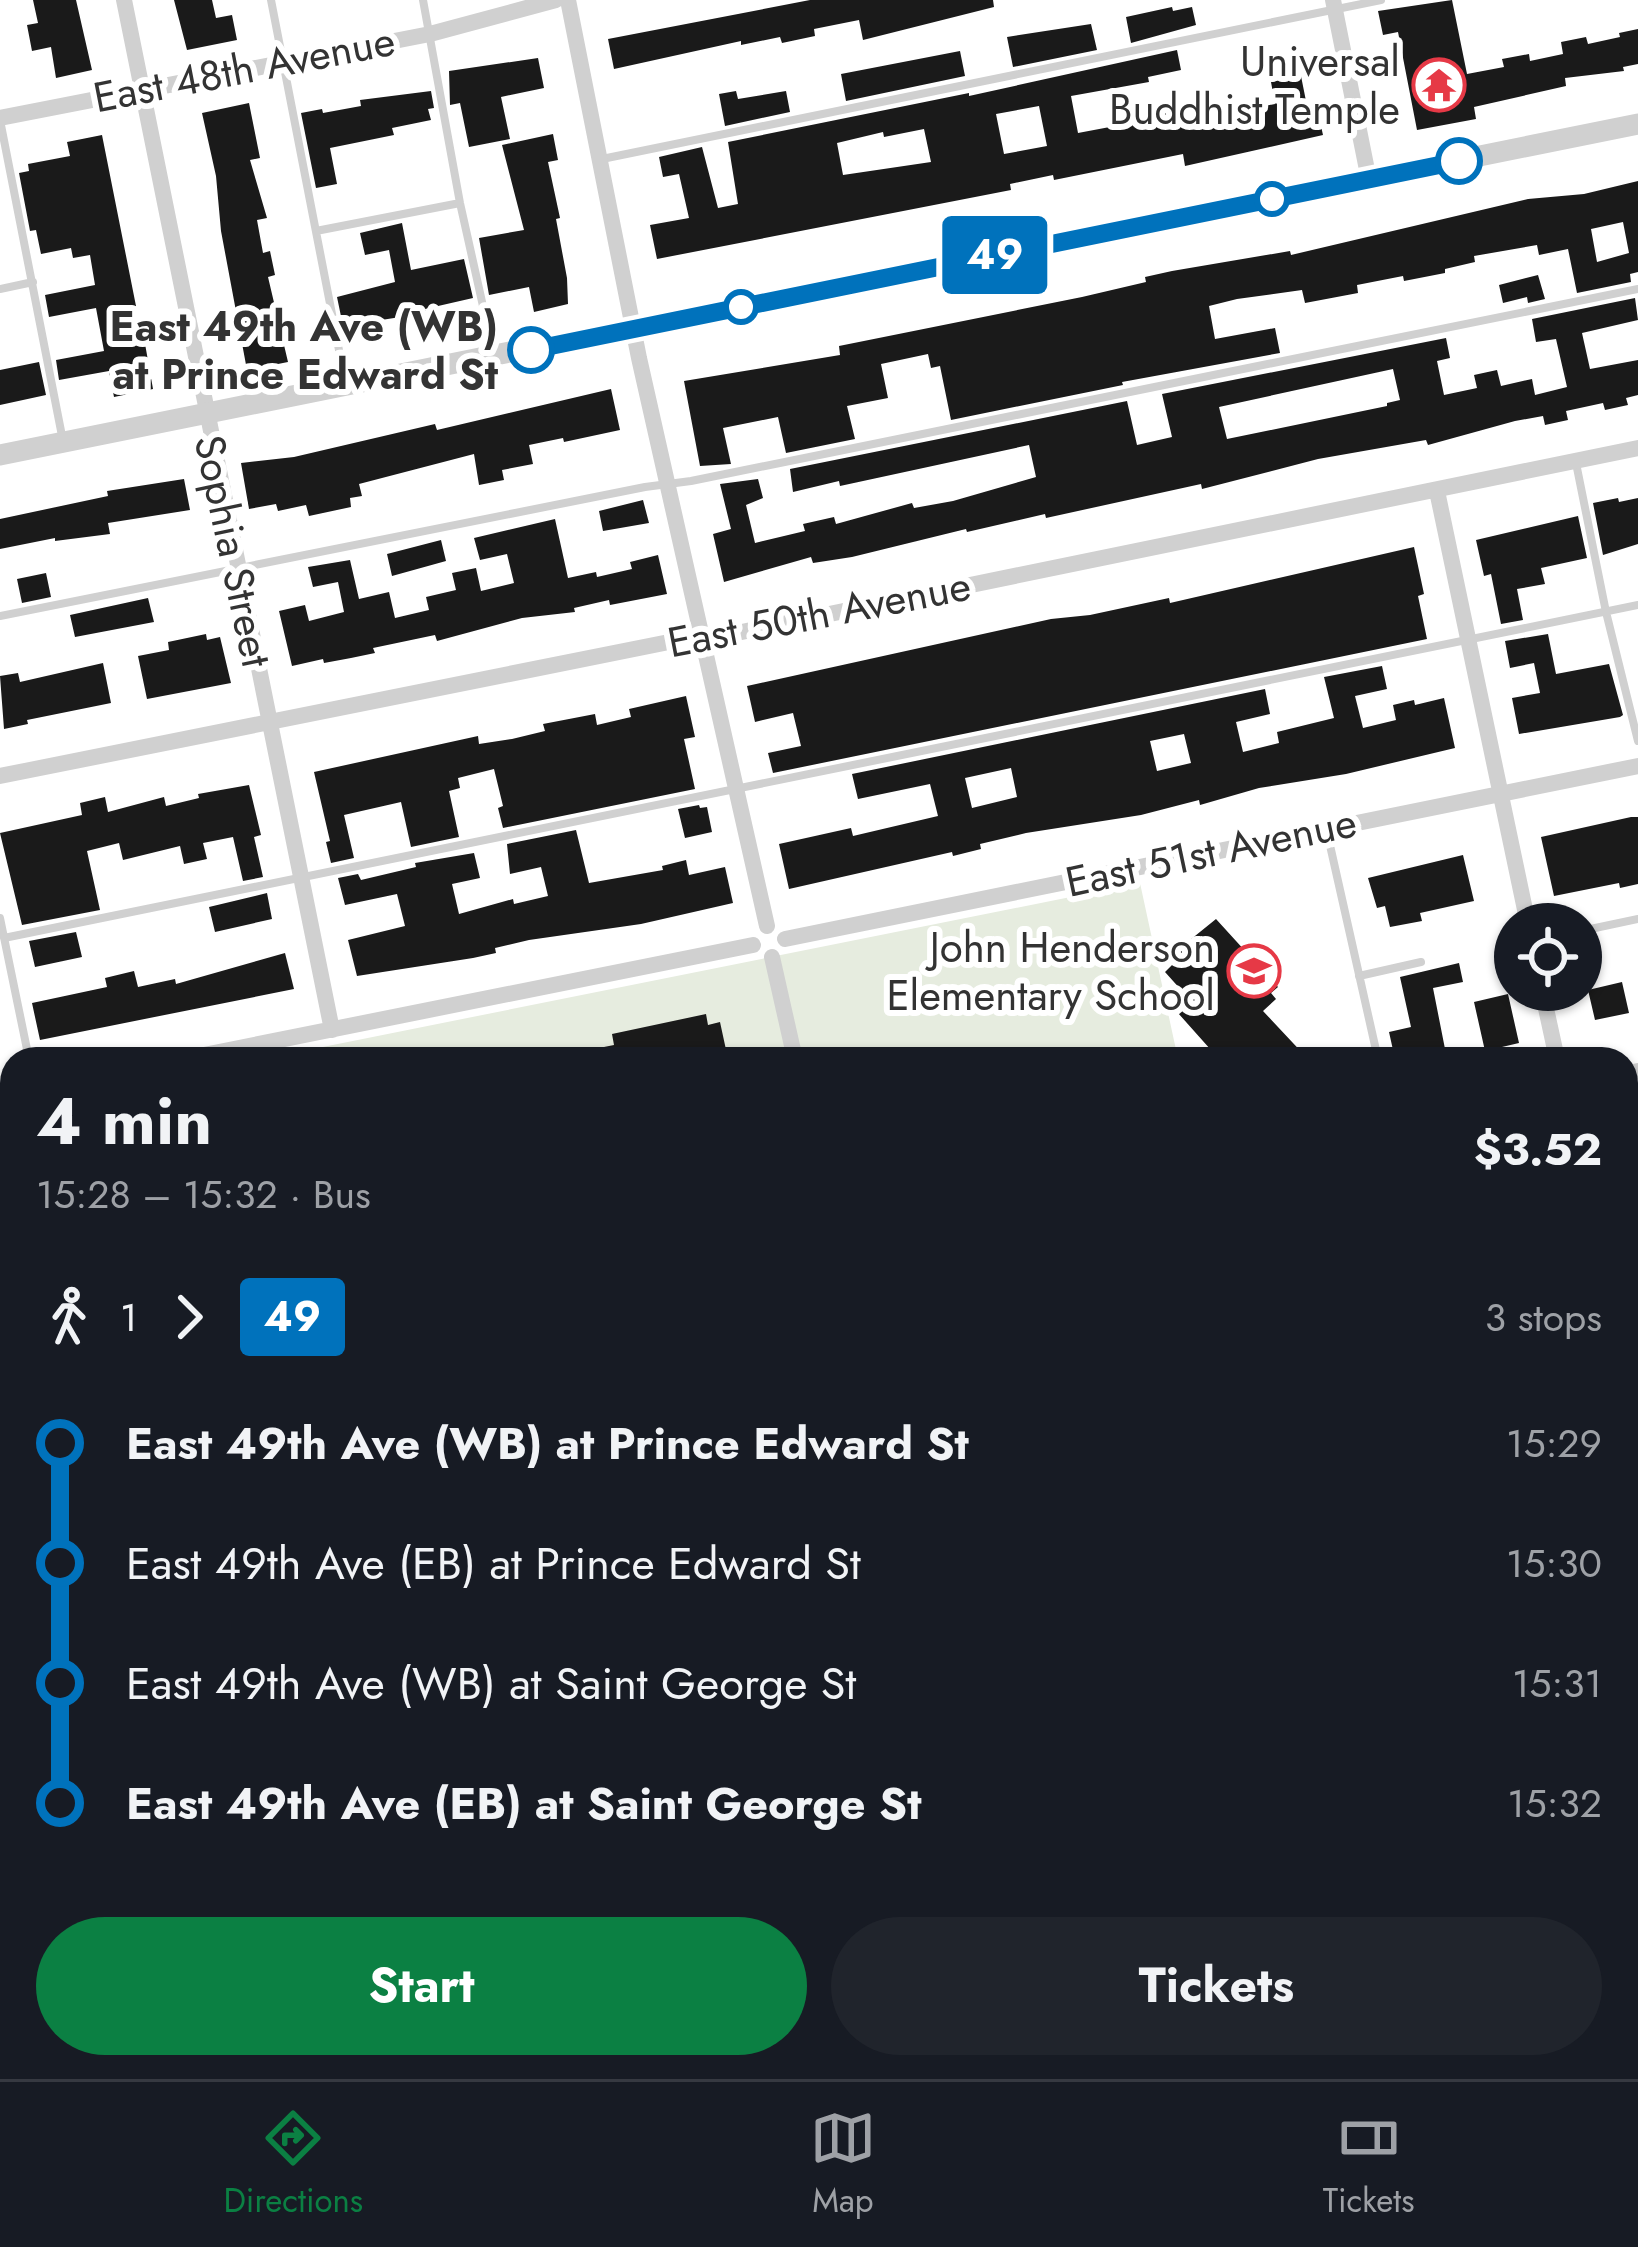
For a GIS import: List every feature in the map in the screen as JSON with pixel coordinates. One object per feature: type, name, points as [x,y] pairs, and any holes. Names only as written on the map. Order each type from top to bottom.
[{"type":"street","name":"Sophia Street","points":[[124,0],[332,1030]]},
{"type":"street","name":"East 48th Avenue","points":[[0,119],[430,34],[556,0]]},
{"type":"street","points":[[568,0],[634,328],[767,926]]},
{"type":"street","points":[[1334,6],[1369,180]]},
{"type":"street","points":[[0,455],[1638,124]]},
{"type":"street","name":"East 50th Avenue","points":[[0,776],[1638,448]]},
{"type":"street","points":[[1437,491],[1524,903]]},
{"type":"street","name":"East 51st Avenue","points":[[784,940],[1638,766]]},
{"type":"street","points":[[767,926],[777,928],[784,940],[780,952],[772,957],[758,953],[753,945],[758,930],[767,926]]},
{"type":"street","points":[[245,1047],[753,945]]},
{"type":"street","points":[[772,957],[792,1047]]},
{"type":"street","points":[[1547,1011],[1554,1047]]},
{"type":"lane","points":[[271,0],[346,386]]},
{"type":"lane","points":[[423,0],[494,357]]},
{"type":"lane","points":[[602,159],[1381,0]]},
{"type":"lane","points":[[0,119],[63,443]]},
{"type":"lane","points":[[316,231],[460,203]]},
{"type":"lane","points":[[0,289],[33,282]]},
{"type":"lane","points":[[0,616],[1638,289]]},
{"type":"lane","points":[[1576,461],[1638,741]]},
{"type":"lane","points":[[4,938],[1638,605]]},
{"type":"lane","points":[[1327,829],[1375,1047]]},
{"type":"lane","points":[[0,918],[26,1047]]},
{"type":"lane","points":[[1602,927],[1638,919]]},
{"type":"lane","points":[[1359,976],[1421,962]]},
{"type":"shaded area","points":[[1140,883],[1175,1047],[323,1047]]},
{"type":"building","points":[[33,0],[76,0],[92,70],[56,78],[51,47],[32,51],[27,25],[38,23]]},
{"type":"building","points":[[174,0],[212,0],[216,18],[232,15],[237,40],[187,50]]},
{"type":"building","points":[[810,0],[993,0],[994,7],[863,40],[859,20],[814,29],[815,36],[782,43],[780,37],[741,45],[741,41],[614,69],[608,39]]},
{"type":"building","points":[[1452,0],[1467,74],[1504,67],[1502,59],[1529,54],[1530,61],[1563,54],[1561,42],[1586,37],[1588,44],[1638,29],[1638,64],[1623,67],[1624,71],[1565,78],[1566,86],[1474,107],[1476,119],[1417,130],[1398,32],[1383,35],[1378,11]]},
{"type":"building","points":[[1172,7],[1173,11],[1192,7],[1196,25],[1131,43],[1126,17]]},
{"type":"building","points":[[1091,24],[1097,50],[1013,67],[1007,37]]},
{"type":"building","points":[[1177,50],[1181,70],[1148,77],[1149,82],[1071,96],[1078,133],[1131,123],[1130,116],[1165,108],[1168,125],[1275,104],[1271,82],[1301,76],[1307,106],[1316,104],[1323,135],[1185,166],[1183,154],[1054,180],[1053,175],[1010,184],[1011,190],[657,259],[650,225],[689,218],[679,174],[663,177],[659,157],[702,147],[718,208],[738,204],[728,142]],"holes":[[[1039,106],[1047,146],[1004,154],[996,114]],[[924,129],[931,162],[843,175],[837,143]]]},
{"type":"building","points":[[960,51],[965,76],[846,101],[841,74]]},
{"type":"building","points":[[538,58],[544,88],[501,97],[510,139],[469,147],[460,103],[450,105],[449,71]]},
{"type":"building","points":[[431,91],[431,120],[392,128],[394,135],[330,148],[337,184],[316,188],[301,113],[322,109],[323,113],[361,106],[360,100]]},
{"type":"building","points":[[736,91],[738,99],[786,91],[790,112],[725,126],[719,94]]},
{"type":"building","points":[[249,103],[260,158],[250,160],[267,218],[257,220],[263,253],[270,251],[275,275],[268,277],[288,362],[247,370],[202,113]]},
{"type":"building","points":[[553,134],[558,160],[548,162],[560,218],[556,219],[568,304],[534,312],[529,287],[489,295],[479,238],[524,230],[502,145]]},
{"type":"building","points":[[102,135],[139,339],[144,338],[153,389],[114,397],[109,371],[59,380],[56,360],[104,351],[96,308],[49,317],[45,295],[95,285],[90,255],[73,258],[71,248],[41,254],[36,230],[30,231],[19,173],[29,171],[28,164],[70,156],[67,142]]},
{"type":"building","points":[[1638,181],[1638,272],[1630,274],[1631,282],[1577,293],[1568,249],[1539,255],[1537,245],[1474,256],[1475,262],[1445,269],[1445,273],[1357,285],[1358,293],[1305,303],[1302,290],[1237,299],[1209,306],[1215,339],[1275,328],[1280,353],[951,420],[940,366],[931,368],[928,354],[881,364],[888,398],[847,406],[855,439],[786,453],[778,417],[723,428],[731,464],[700,466],[684,381],[840,355],[839,346],[1082,297],[1172,271],[1290,251],[1291,255],[1528,199],[1584,194]],"holes":[[[1623,222],[1629,253],[1597,262],[1591,229]]]},
{"type":"building","points":[[402,223],[411,270],[464,259],[473,298],[425,309],[426,313],[343,326],[337,297],[395,282],[389,250],[365,255],[360,233]]},
{"type":"building","points":[[1538,275],[1545,299],[1528,303],[1527,297],[1503,303],[1499,285]]},
{"type":"building","points":[[1635,298],[1638,320],[1582,333],[1590,369],[1638,360],[1638,395],[1626,398],[1628,405],[1605,410],[1603,403],[1566,411],[1568,420],[1545,425],[1543,416],[1515,421],[1428,445],[1426,440],[1318,459],[1202,489],[1201,484],[1046,518],[1045,514],[966,529],[852,557],[813,563],[811,557],[724,582],[713,534],[731,529],[720,484],[758,479],[763,498],[746,505],[755,543],[805,531],[803,524],[834,517],[836,524],[912,503],[914,508],[953,501],[1036,477],[1029,445],[793,492],[790,469],[1127,401],[1137,445],[1172,437],[1162,394],[1446,338],[1450,358],[1437,361],[1444,395],[1477,388],[1474,375],[1497,370],[1501,386],[1532,379],[1535,395],[1567,387],[1556,339],[1536,342],[1532,319]],"holes":[[[1393,369],[1400,400],[1227,439],[1219,407]]]},
{"type":"building","points":[[39,362],[46,395],[0,405],[0,370]]},
{"type":"building","points":[[611,389],[620,430],[529,445],[533,464],[502,470],[504,480],[479,485],[474,454],[359,484],[362,496],[350,498],[351,507],[309,516],[306,505],[278,511],[276,504],[249,509],[241,463],[294,457],[435,424],[437,430]]},
{"type":"building","points":[[184,479],[190,510],[108,523],[110,534],[0,549],[0,519],[108,496],[107,491]]},
{"type":"building","points":[[1618,498],[1619,502],[1638,498],[1638,544],[1603,555],[1593,503]]},
{"type":"building","points":[[643,500],[649,523],[603,531],[599,511]]},
{"type":"building","points":[[1578,516],[1587,558],[1541,568],[1545,584],[1517,589],[1523,620],[1501,624],[1491,574],[1484,576],[1476,540]]},
{"type":"building","points":[[555,519],[568,578],[632,569],[630,562],[658,555],[667,594],[610,605],[609,600],[574,608],[575,612],[522,618],[437,641],[435,635],[373,648],[375,653],[292,666],[279,611],[305,605],[309,621],[344,612],[338,582],[313,587],[308,567],[350,560],[359,599],[389,592],[395,618],[429,610],[426,597],[456,590],[452,573],[476,568],[481,591],[514,583],[507,554],[480,560],[474,538]]},
{"type":"building","points":[[441,540],[446,561],[392,576],[387,554]]},
{"type":"building","points":[[1414,547],[1427,639],[773,773],[768,753],[801,746],[793,713],[755,722],[747,686],[1051,619],[1169,598],[1170,603]]},
{"type":"building","points":[[46,573],[51,597],[22,603],[17,579]]},
{"type":"building","points":[[148,598],[154,622],[75,637],[70,615]]},
{"type":"building","points":[[206,634],[207,640],[220,637],[231,683],[147,699],[138,656],[169,650],[168,642]]},
{"type":"building","points":[[1548,634],[1556,674],[1609,664],[1623,715],[1519,734],[1512,698],[1540,693],[1534,663],[1510,668],[1505,641]]},
{"type":"building","points":[[103,663],[111,703],[4,729],[0,676],[18,673],[20,682]]},
{"type":"building","points":[[1382,666],[1387,689],[1355,696],[1363,728],[1396,720],[1393,705],[1444,698],[1455,748],[1346,774],[1259,788],[1200,805],[1199,800],[1141,815],[1026,833],[953,856],[952,852],[789,889],[779,844],[851,828],[853,836],[938,816],[930,784],[858,799],[852,774],[1265,689],[1270,714],[1236,722],[1243,752],[1279,743],[1277,732],[1334,718],[1324,677]],"holes":[[[1184,734],[1191,763],[1157,771],[1150,741]],[[1011,768],[1017,797],[972,808],[965,778]]]},
{"type":"building","points":[[686,696],[695,737],[684,739],[695,789],[503,828],[494,769],[458,778],[460,788],[449,791],[459,837],[411,847],[401,802],[344,815],[354,858],[331,863],[314,772],[478,736],[479,744],[512,739],[545,731],[543,724],[595,714],[597,725],[631,717],[629,709]]},
{"type":"building","points":[[249,785],[261,835],[254,837],[263,877],[243,881],[233,837],[203,843],[207,859],[184,864],[180,846],[123,860],[119,843],[87,851],[100,910],[22,925],[0,833],[82,815],[80,803],[105,797],[108,812],[164,797],[166,806],[199,798],[198,794]]},
{"type":"building","points":[[707,807],[712,832],[685,838],[678,809]]},
{"type":"building","points":[[1638,817],[1638,884],[1620,888],[1619,883],[1554,896],[1541,837]]},
{"type":"building","points":[[576,830],[589,883],[663,870],[662,866],[686,860],[689,875],[725,867],[733,903],[641,924],[529,940],[473,958],[357,976],[348,940],[405,926],[397,894],[345,905],[338,878],[358,874],[361,880],[416,867],[415,863],[474,853],[480,878],[452,884],[459,914],[513,899],[514,904],[548,896],[541,867],[510,874],[507,844]]},
{"type":"building","points":[[1463,855],[1474,901],[1420,913],[1422,921],[1390,927],[1385,906],[1377,908],[1368,878]]},
{"type":"building","points":[[267,893],[272,919],[215,932],[209,907]]},
{"type":"building","points":[[1216,919],[1278,987],[1271,993],[1276,999],[1263,1011],[1297,1047],[1208,1047],[1178,1013],[1191,1001],[1165,972],[1174,963],[1169,957]]},
{"type":"building","points":[[76,932],[82,957],[35,967],[29,941]]},
{"type":"building","points":[[285,953],[294,989],[40,1040],[32,1003],[107,987],[105,978],[134,971],[138,987],[175,979],[176,984]]},
{"type":"building","points":[[1459,963],[1463,982],[1433,988],[1445,1047],[1392,1047],[1389,1032],[1411,1027],[1400,977]]},
{"type":"building","points":[[1622,982],[1629,1013],[1595,1020],[1593,1011],[1602,1011],[1602,987]]},
{"type":"building","points":[[1494,997],[1494,1011],[1512,1011],[1519,1043],[1484,1047],[1474,1002]]},
{"type":"building","points":[[706,1014],[708,1025],[720,1022],[725,1047],[604,1047],[614,1045],[612,1034]]},
{"type":"bus line","name":"49","points":[[531,350],[1459,161]]},
{"type":"place","name":"Universal Buddhist Temple","points":[[1439,85]]},
{"type":"place","name":"East 49th Ave (WB) at Prince Edward St","points":[[531,350]]},
{"type":"place","name":"John Henderson Elementary School","points":[[1254,971]]}]
